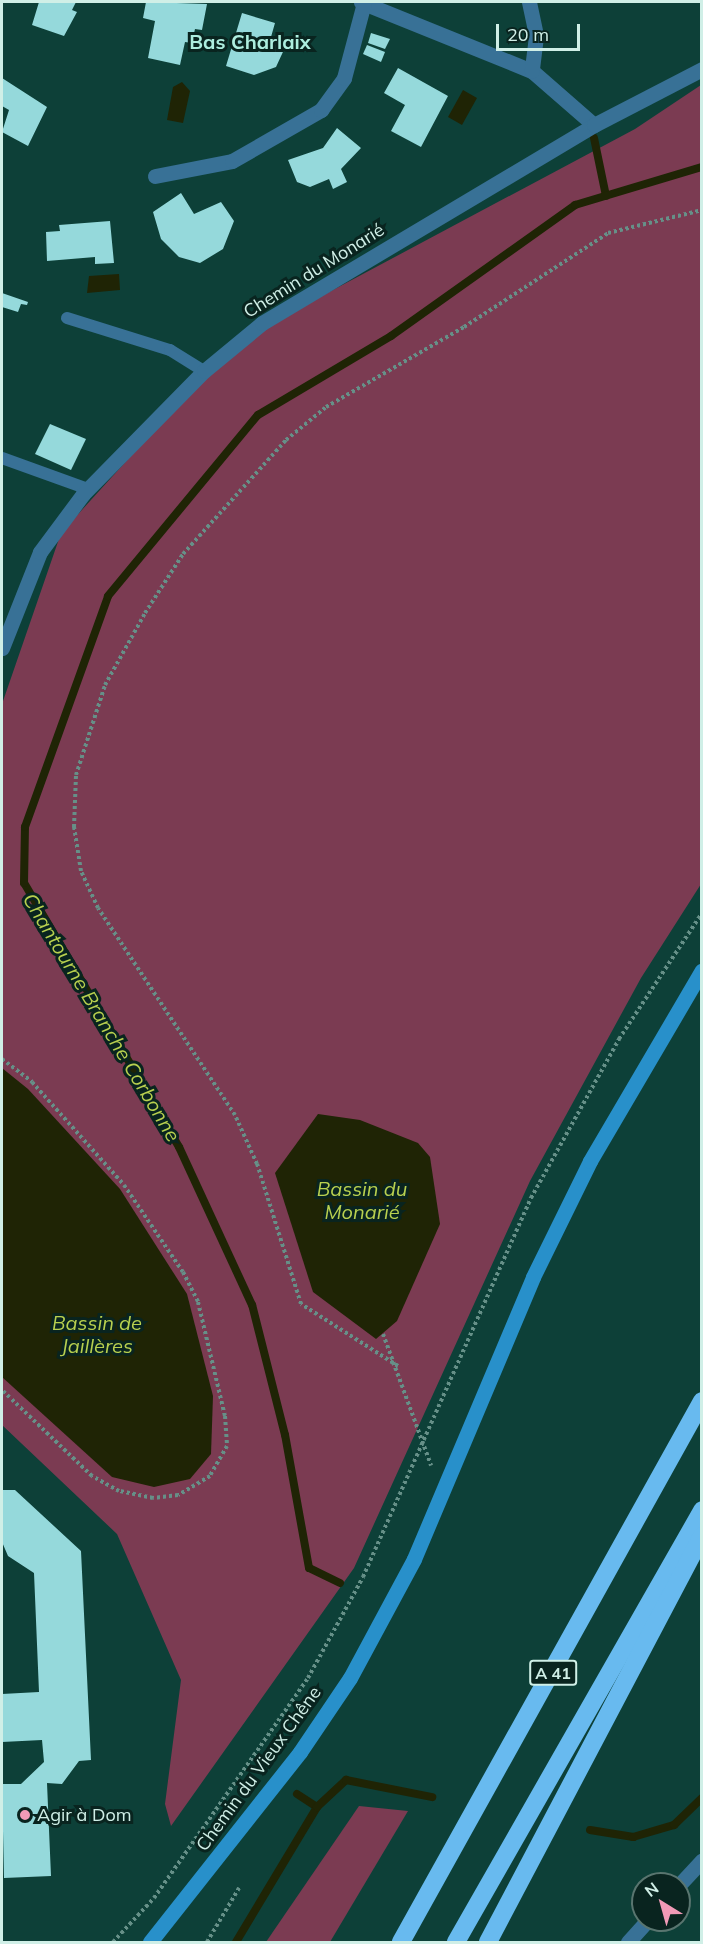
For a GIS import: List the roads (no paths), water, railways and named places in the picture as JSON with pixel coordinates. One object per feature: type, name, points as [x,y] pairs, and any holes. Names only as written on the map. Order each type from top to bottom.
[{"type":"highway","name":"A 41","points":[[401,1942],[702,1401]]},
{"type":"highway","name":"A 41","points":[[456,1942],[702,1510]]},
{"type":"highway","points":[[489,1942],[702,1536]]},
{"type":"main road","name":"Chemin du Vieux Chêne","points":[[150,1942],[300,1752],[387,1611],[585,1171],[702,970]]},
{"type":"street","points":[[155,176],[232,161],[321,110],[344,78],[362,2],[532,71],[594,125]]},
{"type":"street","points":[[529,2],[536,36],[532,71]]},
{"type":"street","name":"Chemin du Monarié","points":[[2,648],[6,620],[40,552],[88,489],[204,371],[262,323],[594,125],[702,69]]},
{"type":"street","points":[[691,1872],[702,1860]]},
{"type":"lane","points":[[67,318],[170,350],[204,371]]},
{"type":"lane","points":[[2,458],[88,489]]},
{"type":"water","points":[[182,82],[190,91],[183,123],[167,120],[173,87]]},
{"type":"water","points":[[463,90],[477,98],[462,125],[448,117]]},
{"type":"water","points":[[119,274],[120,290],[87,293],[89,276]]},
{"type":"water","name":"Bassin de Jaillères","points":[[2,1068],[28,1089],[120,1189],[187,1294],[213,1396],[211,1454],[190,1479],[154,1487],[112,1477],[2,1377]]},
{"type":"water","name":"Bassin du Monarié","points":[[318,1114],[360,1120],[418,1143],[430,1157],[440,1224],[397,1321],[376,1339],[313,1292],[275,1173]]},
{"type":"waterway","points":[[594,138],[606,196]]},
{"type":"waterway","name":"Chantourne Branche Corbonne","points":[[340,1583],[309,1568],[285,1435],[252,1305],[179,1147],[24,883],[25,827],[108,596],[258,415],[391,336],[575,205],[702,167]]},
{"type":"waterway","points":[[236,1942],[317,1807],[346,1780],[432,1797]]},
{"type":"waterway","points":[[297,1794],[317,1807]]},
{"type":"waterway","points":[[590,1830],[633,1837],[674,1825],[702,1798]]},
{"type":"place","name":"Agir à Dom","points":[[25,1815]]},
{"type":"district","name":"Bas Charlaix","points":[[250,41]]}]
